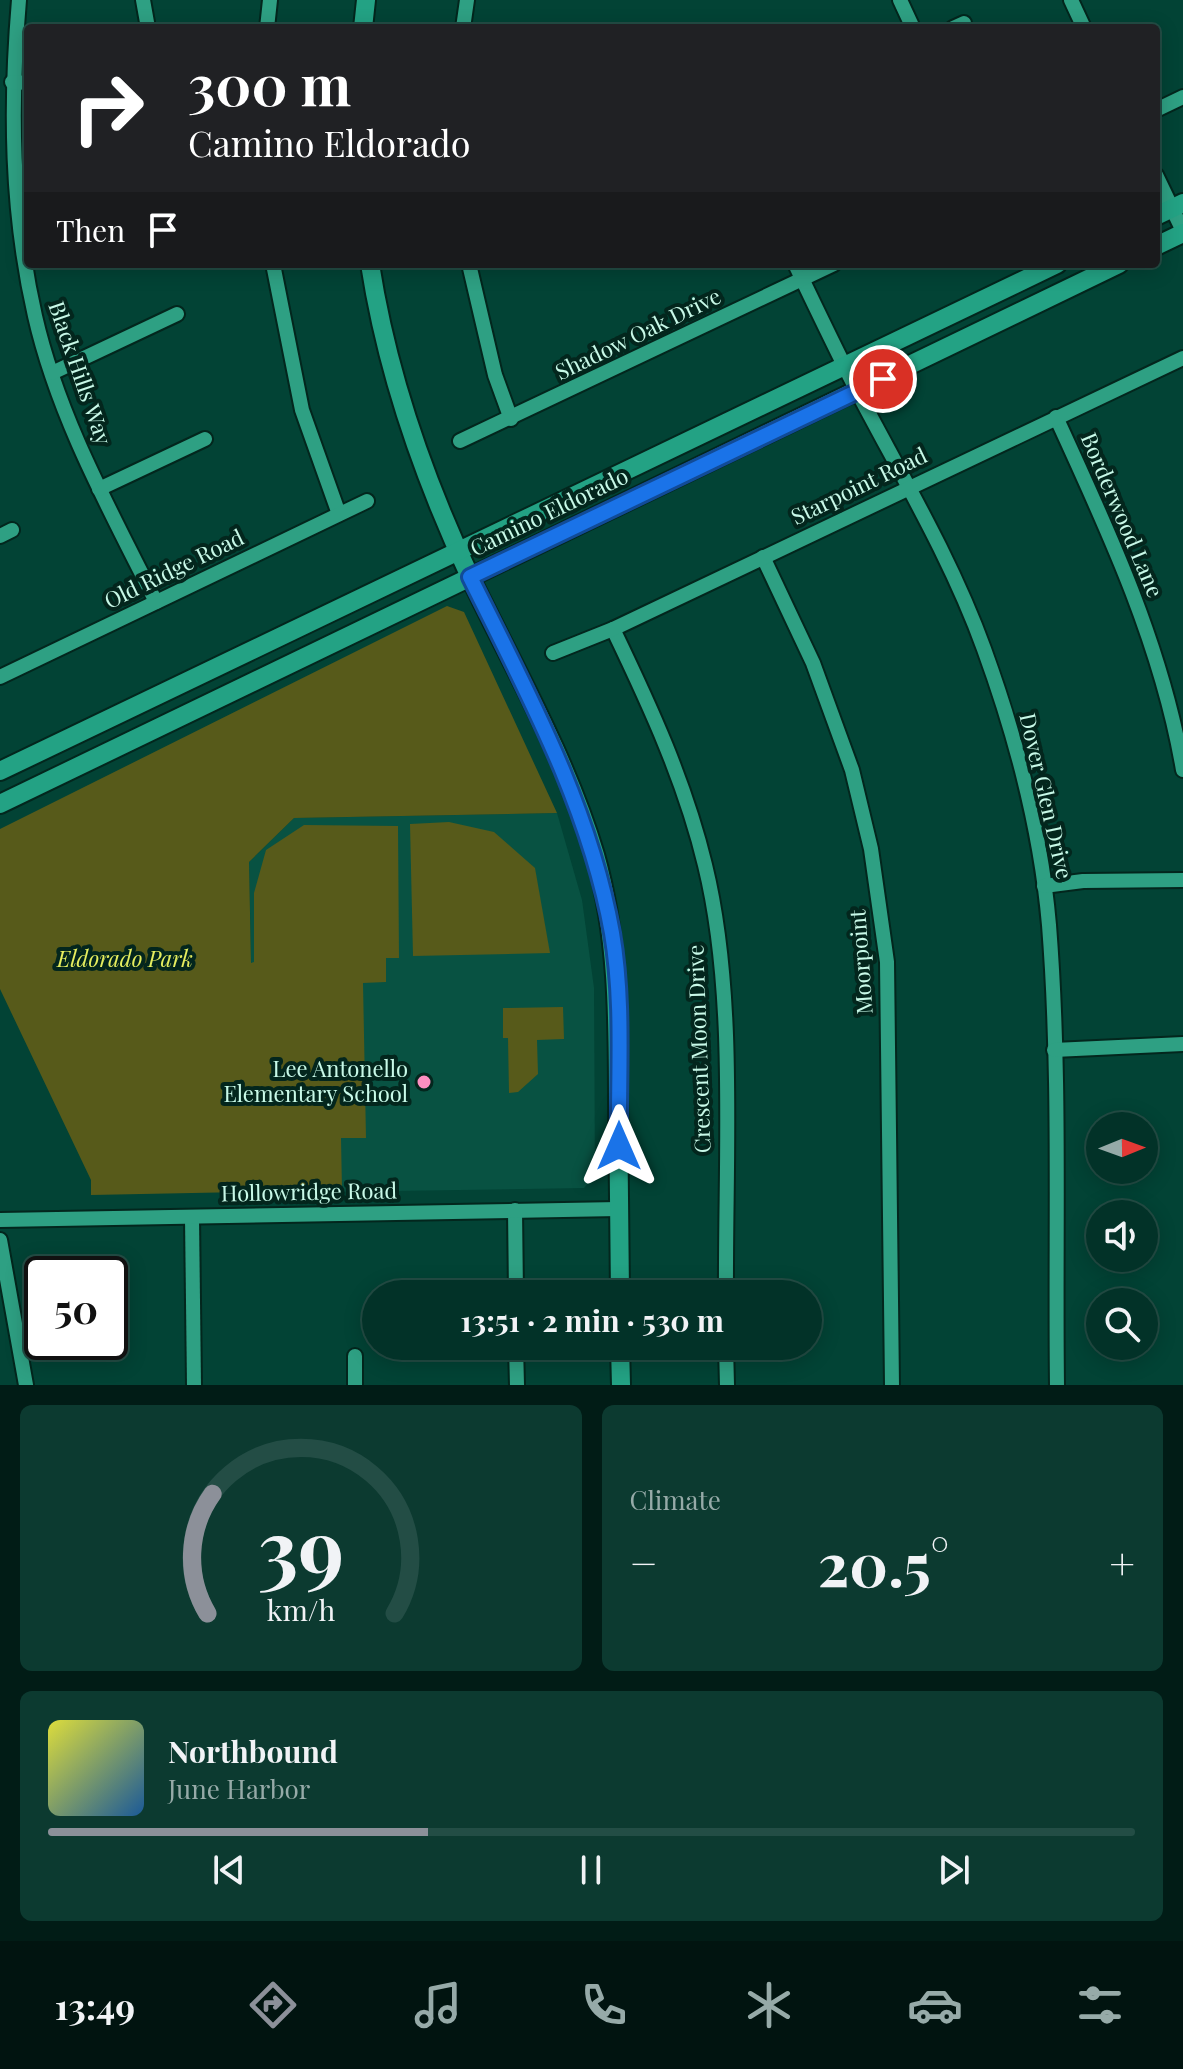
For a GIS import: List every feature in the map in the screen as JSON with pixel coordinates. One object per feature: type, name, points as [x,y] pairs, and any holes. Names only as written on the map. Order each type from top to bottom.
[{"type":"main road","points":[[363,24],[366,0]]},
{"type":"main road","points":[[1160,244],[1183,232]]},
{"type":"main road","points":[[371,268],[405,416],[470,577],[564,769],[595,856],[612,935],[618,993],[620,1280]]},
{"type":"main road","name":"Camino Eldorado","points":[[0,771],[1049,268]]},
{"type":"main road","name":"Camino Eldorado","points":[[0,804],[1111,268]]},
{"type":"main road","points":[[620,1360],[621,1385]]},
{"type":"street","name":"Black Hills Way","points":[[19,0],[7,159],[24,239]]},
{"type":"street","points":[[143,0],[147,24]]},
{"type":"street","points":[[267,24],[270,0]]},
{"type":"street","points":[[464,24],[467,0]]},
{"type":"street","points":[[900,0],[911,24]]},
{"type":"street","points":[[1071,0],[1082,24]]},
{"type":"street","points":[[12,82],[24,83]]},
{"type":"street","points":[[1160,108],[1183,97]]},
{"type":"street","points":[[1160,184],[1183,232]]},
{"type":"street","name":"Black Hills Way","points":[[28,268],[35,318],[52,373],[99,489],[156,602]]},
{"type":"street","points":[[274,268],[302,410],[339,514]]},
{"type":"street","points":[[470,268],[495,375],[511,419]]},
{"type":"street","name":"Dover Glen Drive","points":[[797,268],[857,391],[911,486],[984,649],[1014,739],[1044,886],[1054,1050],[1057,1385]]},
{"type":"street","name":"Shadow Oak Drive","points":[[460,441],[826,268]]},
{"type":"street","points":[[52,373],[177,314]]},
{"type":"street","name":"Starpoint Road","points":[[553,653],[613,629],[1183,358]]},
{"type":"street","name":"Borderwood Lane","points":[[1056,417],[1109,532],[1141,614],[1183,770]]},
{"type":"street","points":[[99,489],[205,439]]},
{"type":"street","name":"Old Ridge Road","points":[[0,677],[367,501]]},
{"type":"street","name":"Moorpoint","points":[[763,557],[813,663],[852,770],[871,849],[887,962],[892,1385]]},
{"type":"street","name":"Crescent Moon Drive","points":[[613,629],[660,727],[684,790],[706,867],[715,920],[724,1013],[726,1280]]},
{"type":"street","points":[[1044,886],[1083,881],[1183,880]]},
{"type":"street","points":[[1054,1050],[1183,1044]]},
{"type":"street","name":"Hollowridge Road","points":[[0,1220],[619,1209]]},
{"type":"street","points":[[515,1210],[516,1280]]},
{"type":"street","points":[[192,1217],[194,1385]]},
{"type":"street","points":[[0,1240],[26,1385]]},
{"type":"street","points":[[355,1356],[355,1385]]},
{"type":"street","points":[[516,1360],[517,1385]]},
{"type":"street","points":[[726,1360],[727,1385]]},
{"type":"shaded area","name":"Lee Antonello Elementary School","points":[[557,813],[582,900],[594,988],[595,1175],[584,1188],[256,1193],[249,862],[294,818]]},
{"type":"green space","name":"Eldorado Park","points":[[447,606],[464,612],[557,813],[294,818],[249,862],[251,963],[254,962],[254,893],[266,850],[304,825],[398,826],[399,958],[386,958],[386,982],[363,983],[366,1138],[341,1138],[342,1190],[91,1195],[91,1180],[0,989],[0,829]]},
{"type":"green space","points":[[449,822],[494,832],[535,868],[550,953],[413,956],[410,824]]},
{"type":"green space","points":[[563,1007],[564,1039],[537,1040],[538,1074],[518,1092],[509,1093],[508,1038],[503,1038],[503,1008]]},
{"type":"place","name":"Lee Antonello Elementary School","points":[[424,1082]]},
{"type":"route","points":[[619,1146],[618,993],[612,935],[595,856],[564,769],[470,577],[883,379]]}]
